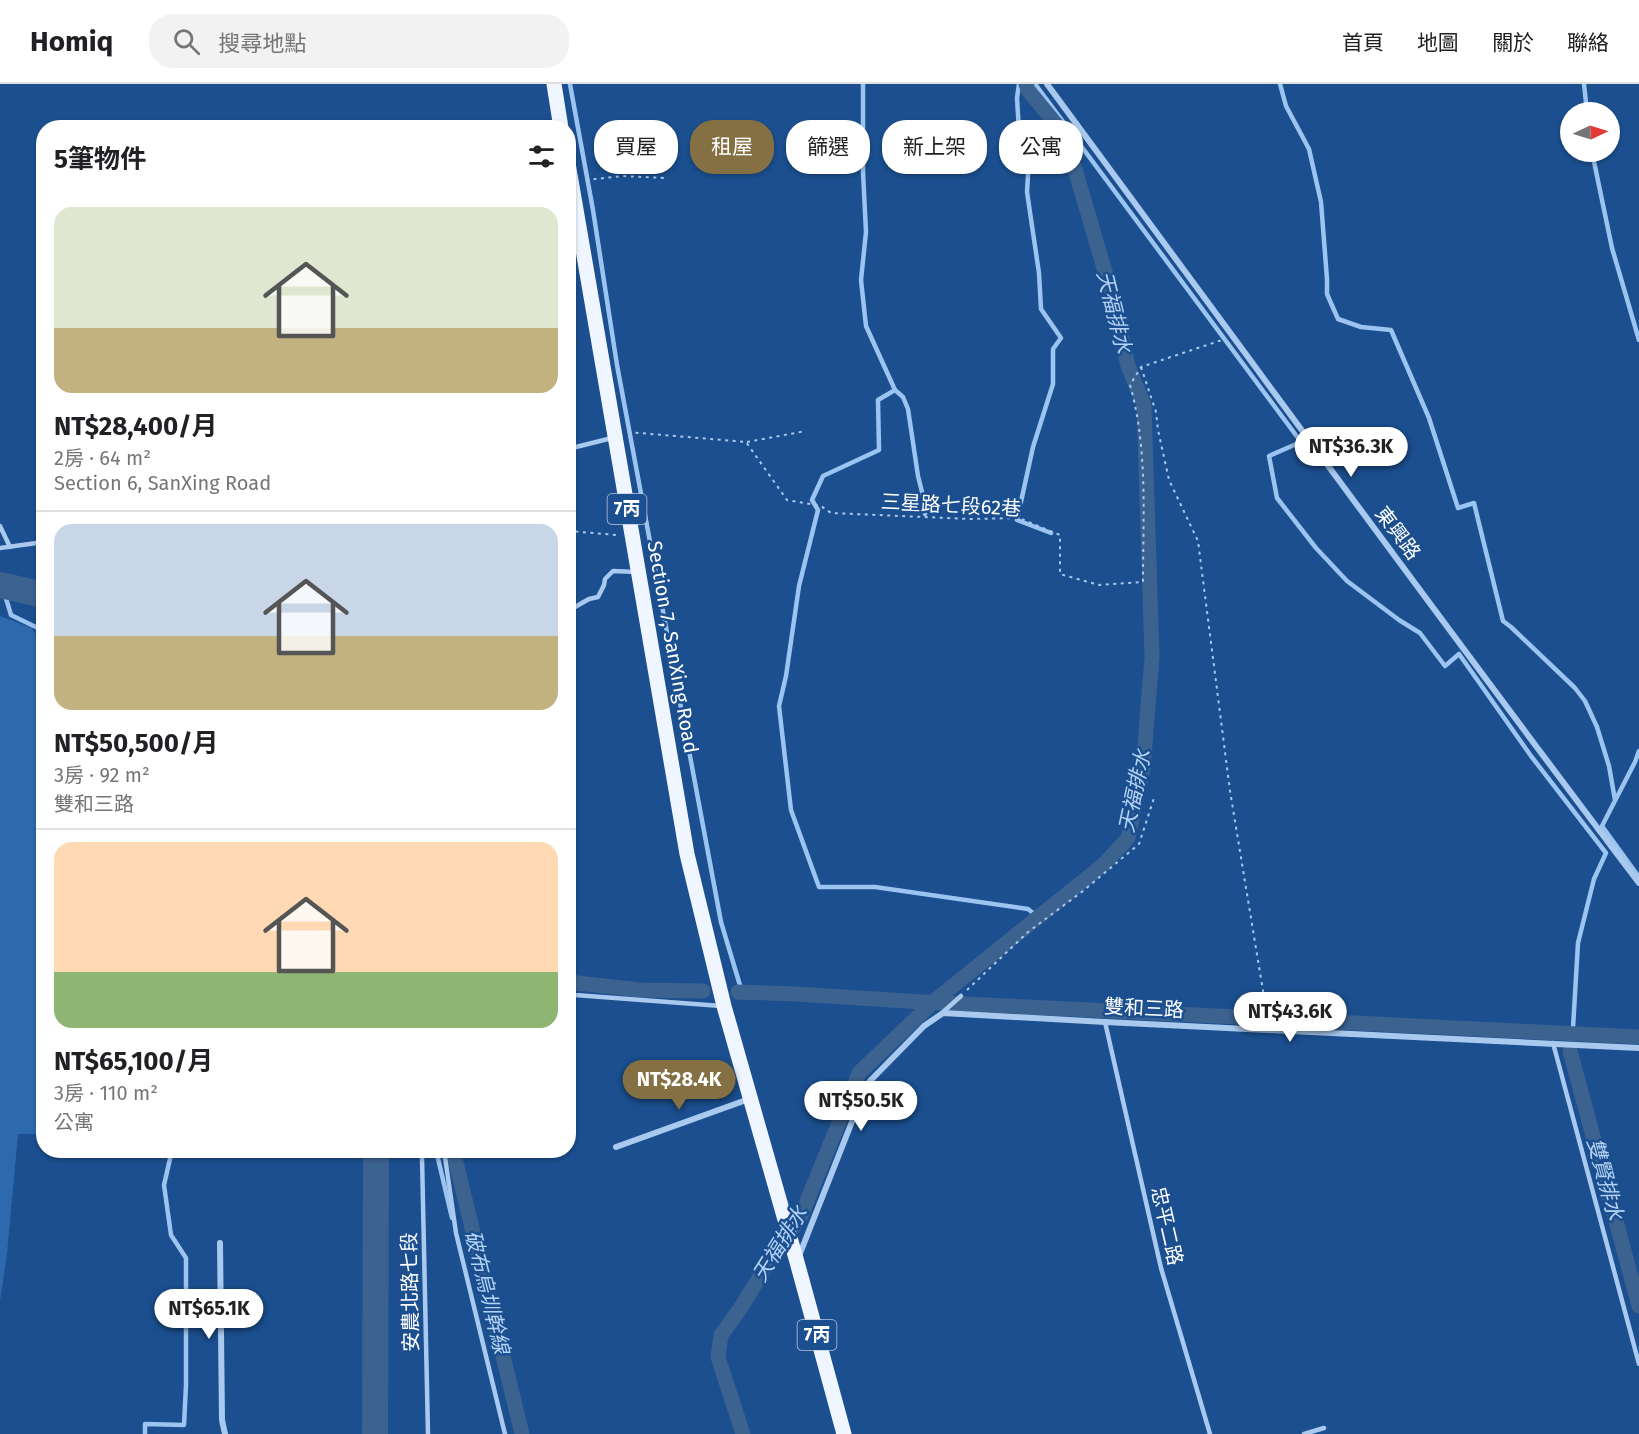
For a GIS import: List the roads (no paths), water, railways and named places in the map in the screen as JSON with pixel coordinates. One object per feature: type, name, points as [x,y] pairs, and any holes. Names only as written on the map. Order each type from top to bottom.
[{"type":"main road","points":[[554,84],[560,120]]},
{"type":"main road","name":"Section 7, SanXing Road","points":[[576,206],[687,854],[721,995]]},
{"type":"main road","name":"7丙","points":[[721,995],[844,1434]]},
{"type":"street","name":"東興路","points":[[1047,84],[1529,738],[1639,883]]},
{"type":"street","points":[[797,1262],[870,1081],[924,1026],[943,1013]]},
{"type":"street","name":"雙和三路","points":[[943,1013],[1639,1048]]},
{"type":"street","points":[[616,1147],[750,1098]]},
{"type":"street","points":[[220,1244],[222,1420],[225,1434]]},
{"type":"lane","points":[[576,446],[614,434]]},
{"type":"lane","points":[[0,526],[10,547]]},
{"type":"lane","points":[[0,548],[36,543]]},
{"type":"lane","points":[[576,606],[598,597],[605,579],[613,571],[639,572]]},
{"type":"lane","points":[[576,995],[721,995]]},
{"type":"lane","points":[[943,1013],[961,996]]},
{"type":"lane","name":"忠平二路","points":[[1105,1022],[1161,1268],[1210,1434]]},
{"type":"lane","points":[[1553,1043],[1639,1364]]},
{"type":"lane","name":"安農北路七段","points":[[423,1158],[428,1434]]},
{"type":"lane","points":[[445,1158],[456,1233],[505,1434]]},
{"type":"lane","points":[[1304,1434],[1324,1428]]},
{"type":"waterway","points":[[570,84],[593,210],[617,365],[721,922],[742,992]]},
{"type":"waterway","points":[[863,84],[866,232],[861,280],[866,326],[895,390],[878,400],[879,450],[823,476],[812,500],[818,510],[799,586],[786,676],[779,706],[791,810],[819,887],[875,887],[1028,909],[1038,917]]},
{"type":"waterway","points":[[1019,84],[1017,98],[1019,131],[1029,158],[1027,192],[1039,273],[1041,309],[1061,338],[1053,349],[1053,384],[1033,447],[1017,520],[1051,533]]},
{"type":"waterway","name":"天福排水","points":[[743,1434],[718,1357],[721,1335],[801,1216],[859,1073],[933,1002],[1103,865],[1128,838],[1143,769],[1152,657],[1144,405],[1128,366],[1113,299],[1065,135],[1028,90],[1026,84]]},
{"type":"waterway","points":[[1035,84],[1301,442],[1269,456],[1277,498],[1316,548],[1347,581],[1420,633],[1445,666],[1459,654],[1531,756],[1606,853],[1594,879],[1578,943],[1573,1028]]},
{"type":"waterway","points":[[1280,84],[1286,106],[1309,149],[1321,202],[1327,294],[1338,319],[1361,327],[1391,330],[1429,418],[1458,508],[1474,503],[1503,621],[1575,688],[1585,701],[1597,727],[1609,766],[1615,800]]},
{"type":"waterway","points":[[1584,84],[1586,102]]},
{"type":"waterway","points":[[1594,162],[1612,248],[1639,340]]},
{"type":"waterway","points":[[895,390],[903,397],[908,409],[925,514]]},
{"type":"waterway","points":[[0,580],[2,585]]},
{"type":"waterway","points":[[0,585],[36,593]]},
{"type":"waterway","points":[[2,585],[11,615],[36,627]]},
{"type":"waterway","points":[[1639,751],[1602,826],[1639,877]]},
{"type":"waterway","points":[[576,983],[640,990],[703,991]]},
{"type":"waterway","points":[[738,992],[1259,1018]]},
{"type":"waterway","points":[[1274,1019],[1639,1037]]},
{"type":"waterway","name":"雙賢排水","points":[[1570,1051],[1639,1306]]},
{"type":"waterway","points":[[145,1434],[145,1424],[184,1425],[186,1258],[171,1235],[164,1185],[170,1158]]},
{"type":"waterway","points":[[375,1434],[376,1158]]},
{"type":"waterway","points":[[438,1158],[452,1218]]},
{"type":"waterway","name":"破布烏圳幹線","points":[[455,1158],[522,1434]]}]
